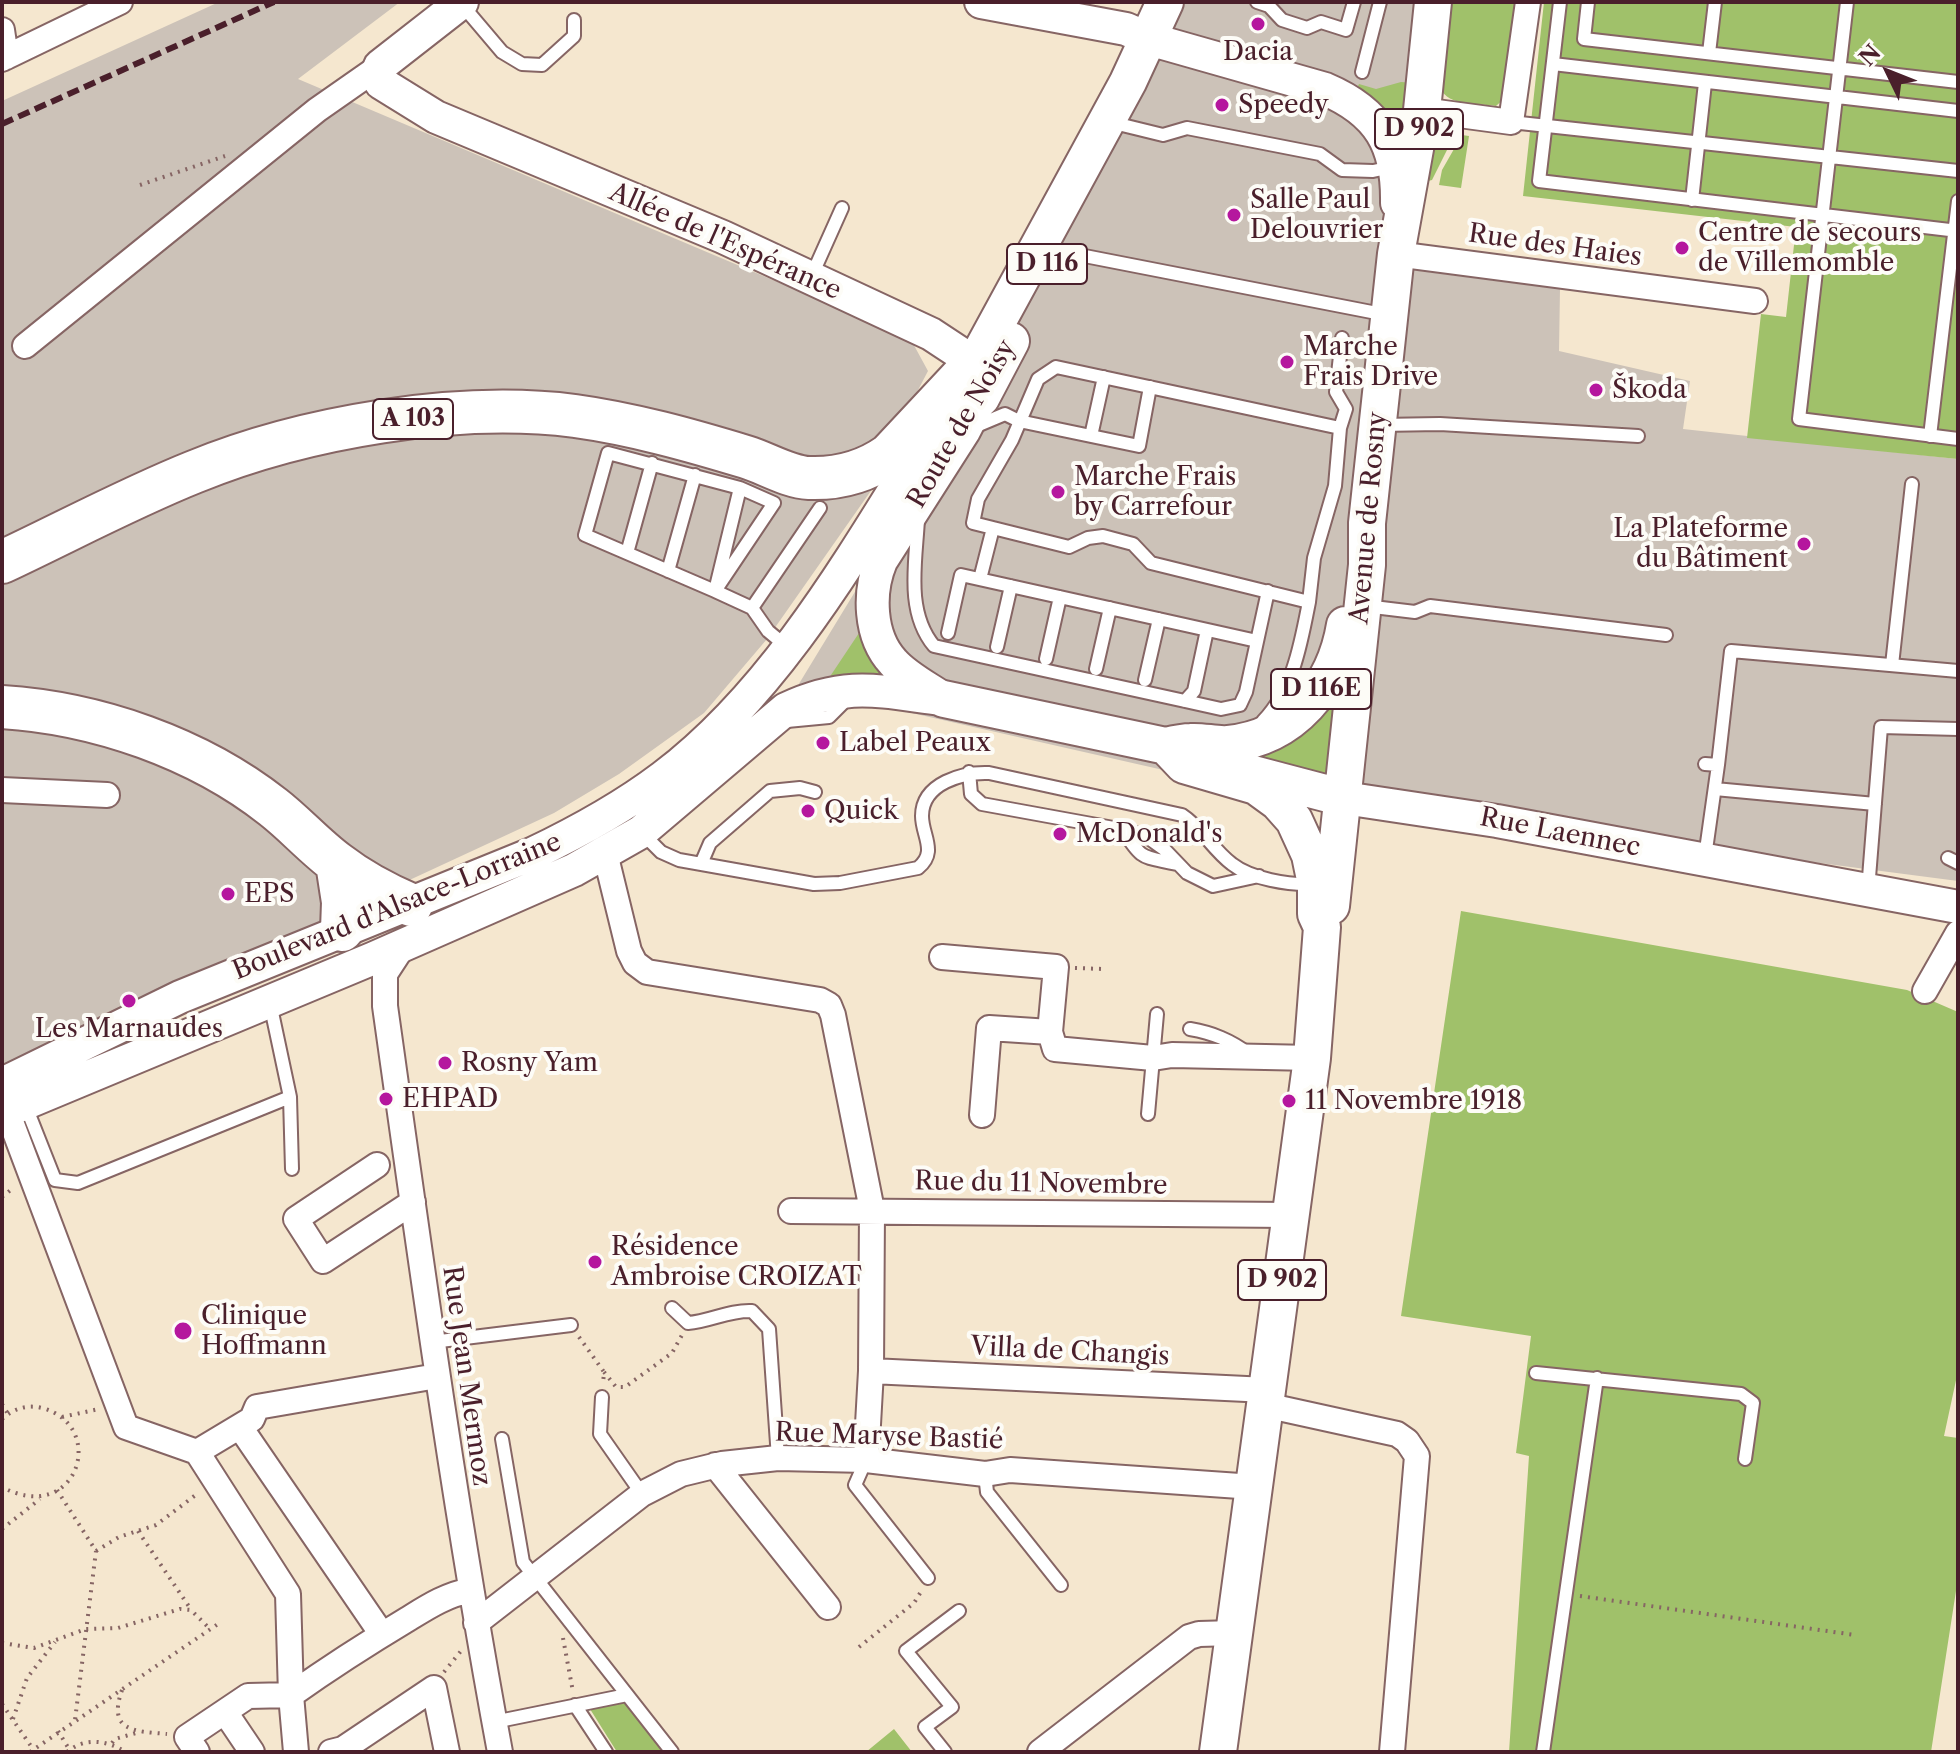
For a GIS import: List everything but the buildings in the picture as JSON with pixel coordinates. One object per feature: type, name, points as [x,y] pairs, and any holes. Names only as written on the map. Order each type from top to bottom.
[{"type":"highway","points":[[831,492],[889,455],[978,380]]},
{"type":"highway","name":"A 103","points":[[2,562],[195,472],[277,445],[375,423],[480,411],[574,416],[671,434],[806,478],[831,492]]},
{"type":"highway","points":[[2,707],[37,709],[116,728],[204,762],[272,806],[337,863],[387,895],[411,905]]},
{"type":"highway","points":[[337,863],[342,883],[346,949]]},
{"type":"main road","points":[[981,2],[1126,29],[1149,39],[1325,89],[1352,101],[1384,138],[1396,166],[1396,254]]},
{"type":"main road","name":"Route de Noisy","points":[[944,699],[894,663],[882,646],[876,630],[874,577],[881,561],[964,431],[978,380],[1165,2]]},
{"type":"main road","name":"Avenue de Rosny","points":[[1344,798],[1367,565],[1367,523],[1396,254],[1422,110],[1433,2]]},
{"type":"main road","points":[[405,84],[421,33],[461,3]]},
{"type":"main road","points":[[1128,82],[1153,67],[1180,60],[1218,59]]},
{"type":"main road","name":"Allée de l'Espérance","points":[[405,84],[613,192],[686,212],[811,278],[931,334],[978,380]]},
{"type":"main road","name":"Route de Noisy","points":[[978,380],[1054,250],[1103,153],[1104,125]]},
{"type":"main road","name":"Boulevard d'Alsace-Lorraine","points":[[9,1103],[270,1001],[411,905],[587,827],[664,776],[705,741],[756,689],[978,380]]},
{"type":"main road","name":"Rue Laennec","points":[[1166,746],[1192,741],[1226,744],[1245,741],[1282,725],[1300,712],[1322,688],[1342,641],[1355,568],[1367,523]]},
{"type":"main road","name":"Boulevard d'Alsace-Lorraine","points":[[9,1103],[180,997],[346,949],[404,945],[605,853],[641,832],[786,709],[811,697],[857,689],[944,699]]},
{"type":"main road","name":"Rue Laennec","points":[[944,699],[1166,746],[1186,756],[1344,798],[1497,821],[1958,907]]},
{"type":"main road","name":"Rue Laennec","points":[[1166,746],[1184,765],[1256,786],[1278,802],[1294,820],[1307,847]]},
{"type":"main road","points":[[1307,847],[1319,821],[1344,798]]},
{"type":"main road","name":"D 902","points":[[1218,1752],[1312,1058],[1322,927],[1330,914],[1344,798]]},
{"type":"main road","name":"D 902","points":[[1307,847],[1316,884],[1316,914],[1322,927]]},
{"type":"main road","points":[[411,905],[440,914],[492,907]]},
{"type":"street","points":[[2,30],[4,58],[120,2]]},
{"type":"street","points":[[1422,110],[1511,122],[1528,2]]},
{"type":"street","points":[[25,346],[317,110],[405,84]]},
{"type":"street","name":"Rue des Haies","points":[[1396,254],[1755,301]]},
{"type":"street","points":[[2,790],[107,795]]},
{"type":"street","points":[[605,853],[629,951],[640,968],[647,972],[810,998],[829,1005],[872,1210],[871,1371],[866,1460]]},
{"type":"street","points":[[1925,991],[1958,933]]},
{"type":"street","name":"Rue Jean Mermoz","points":[[404,945],[385,974],[385,1006],[437,1376],[477,1630],[500,1752]]},
{"type":"street","name":"Rue Jean Mermoz","points":[[346,949],[372,982],[385,1006]]},
{"type":"street","points":[[942,957],[1056,967],[1050,1032],[1055,1049],[1153,1058],[1172,1055],[1252,1055],[1312,1058]]},
{"type":"street","points":[[982,1115],[989,1028],[1050,1032]]},
{"type":"street","points":[[9,1103],[126,1427],[197,1452],[288,1594],[296,1752]]},
{"type":"street","points":[[377,1165],[296,1219],[323,1261],[413,1202]]},
{"type":"street","name":"Rue du 11 Novembre","points":[[791,1211],[1291,1215]]},
{"type":"street","name":"Villa de Changis","points":[[871,1371],[1266,1397],[1397,1434],[1407,1441],[1417,1456],[1392,1752]]},
{"type":"street","points":[[197,1452],[252,1419],[257,1407],[437,1376]]},
{"type":"street","points":[[240,1427],[381,1633]]},
{"type":"street","name":"Rue Maryse Bastié","points":[[477,1630],[534,1576],[642,1494],[681,1474],[715,1465],[778,1458],[866,1460],[985,1474],[1010,1470],[1254,1487]]},
{"type":"street","points":[[715,1465],[828,1607]]},
{"type":"street","points":[[192,1745],[225,1712],[248,1696],[291,1695],[432,1602],[471,1590]]},
{"type":"street","points":[[1040,1752],[1189,1637],[1234,1633]]},
{"type":"street","points":[[340,1751],[434,1688],[447,1752]]},
{"type":"street","points":[[225,1712],[252,1752]]},
{"type":"lane","points":[[1257,2],[1269,6],[1282,20],[1307,28],[1321,22],[1346,30],[1354,2]]},
{"type":"lane","points":[[1362,72],[1380,2]]},
{"type":"lane","points":[[1560,2],[1539,181],[1956,231]]},
{"type":"lane","points":[[1588,2],[1584,39],[1958,82]]},
{"type":"lane","points":[[1709,53],[1715,2]]},
{"type":"lane","points":[[1847,2],[1799,419],[1958,439]]},
{"type":"lane","points":[[461,3],[502,52],[522,64],[542,65],[574,36],[574,20]]},
{"type":"lane","points":[[1553,64],[1958,111]]},
{"type":"lane","points":[[1692,200],[1705,83]]},
{"type":"lane","points":[[1511,122],[1958,171]]},
{"type":"lane","points":[[1104,125],[1163,135],[1187,128],[1320,154],[1342,170],[1373,171],[1396,166]]},
{"type":"lane","points":[[1930,436],[1952,307],[1958,201]]},
{"type":"lane","points":[[811,278],[842,208]]},
{"type":"lane","points":[[1054,250],[1390,315]]},
{"type":"lane","points":[[1245,741],[1273,711],[1293,672],[1309,602],[1314,558],[1335,486],[1340,428],[1346,409],[1336,392],[1342,338]]},
{"type":"lane","points":[[1309,602],[1151,563],[1133,544],[1103,536],[1088,538],[1069,547],[973,523],[978,499],[1012,440],[1038,379],[1056,367],[1340,428]]},
{"type":"lane","points":[[1091,436],[1104,377]]},
{"type":"lane","points":[[964,431],[1005,414],[1019,421],[1139,446],[1150,387]]},
{"type":"lane","points":[[1377,425],[1440,424],[1638,436]]},
{"type":"lane","points":[[715,591],[774,503],[740,488],[608,453],[585,535],[752,608],[768,631],[788,648]]},
{"type":"lane","points":[[627,553],[652,463]]},
{"type":"lane","points":[[668,571],[695,475]]},
{"type":"lane","points":[[1892,665],[1912,484]]},
{"type":"lane","points":[[715,591],[740,488]]},
{"type":"lane","points":[[752,608],[831,492]]},
{"type":"lane","points":[[919,500],[916,614],[923,633],[934,646],[1221,709],[1240,705],[1246,692],[1268,591]]},
{"type":"lane","points":[[980,579],[993,528]]},
{"type":"lane","points":[[948,633],[961,575],[1257,641]]},
{"type":"lane","points":[[997,647],[1011,586]]},
{"type":"lane","points":[[1046,659],[1060,597]]},
{"type":"lane","points":[[1361,606],[1415,612],[1430,606],[1666,635]]},
{"type":"lane","points":[[1096,669],[1110,608]]},
{"type":"lane","points":[[1145,680],[1159,619]]},
{"type":"lane","points":[[1185,701],[1194,691],[1207,630]]},
{"type":"lane","points":[[1705,861],[1715,789],[1711,764],[1731,651],[1958,671]]},
{"type":"lane","points":[[1868,890],[1881,727],[1958,729]]},
{"type":"lane","points":[[641,832],[668,857],[814,884],[840,883],[918,868],[926,861],[929,850],[922,818],[923,804],[952,778],[969,772],[989,773],[1182,815],[1195,823],[1232,864],[1259,876],[1316,884]]},
{"type":"lane","points":[[969,772],[971,794],[982,804],[1123,830],[1150,839],[1194,877],[1213,886],[1259,876]]},
{"type":"lane","points":[[701,864],[710,843],[770,791],[800,788],[815,792]]},
{"type":"lane","points":[[1715,789],[1875,804]]},
{"type":"lane","points":[[1092,824],[1097,796]]},
{"type":"lane","points":[[270,1001],[290,1097],[292,1169]]},
{"type":"lane","points":[[1148,1114],[1157,1014]]},
{"type":"lane","points":[[1190,1029],[1211,1033],[1252,1055]]},
{"type":"lane","points":[[9,1103],[55,1180],[78,1183],[290,1097]]},
{"type":"lane","points":[[672,1308],[688,1323],[703,1322],[737,1311],[752,1311],[769,1329],[778,1458]]},
{"type":"lane","points":[[432,1342],[571,1325]]},
{"type":"lane","points":[[1536,1373],[1741,1394],[1753,1403],[1745,1459]]},
{"type":"lane","points":[[1543,1752],[1597,1378]]},
{"type":"lane","points":[[602,1397],[600,1434],[642,1494]]},
{"type":"lane","points":[[502,1439],[523,1562],[672,1752]]},
{"type":"lane","points":[[866,1460],[855,1485],[928,1578]]},
{"type":"lane","points":[[985,1474],[987,1492],[1061,1585]]},
{"type":"lane","points":[[945,1752],[925,1727],[952,1707],[906,1651],[959,1611]]},
{"type":"lane","points":[[494,1722],[627,1695]]},
{"type":"lane","points":[[575,1705],[606,1752]]},
{"type":"path","points":[[140,185],[230,154]]},
{"type":"path","points":[[1056,967],[1103,969]]},
{"type":"path","points":[[571,1325],[616,1387],[625,1387],[672,1353],[688,1323]]},
{"type":"path","points":[[602,1397],[604,1372]]},
{"type":"path","points":[[2,1404],[8,1414]]},
{"type":"path","points":[[2,1419],[33,1405],[55,1411],[71,1426],[79,1447],[76,1469],[63,1487],[42,1497],[2,1529]]},
{"type":"path","points":[[62,1417],[117,1406]]},
{"type":"path","points":[[96,1551],[119,1537],[156,1525],[216,1481]]},
{"type":"path","points":[[2,1487],[21,1497],[42,1497]]},
{"type":"path","points":[[57,1490],[96,1551],[75,1720]]},
{"type":"path","points":[[138,1531],[191,1610],[210,1629]]},
{"type":"path","points":[[859,1647],[914,1603],[928,1578]]},
{"type":"path","points":[[1566,1594],[1855,1635]]},
{"type":"path","points":[[556,1604],[575,1705]]},
{"type":"path","points":[[2,1643],[34,1648],[86,1629],[118,1628],[180,1609],[191,1610]]},
{"type":"path","points":[[2,1704],[32,1751],[218,1624]]},
{"type":"path","points":[[434,1688],[477,1630]]},
{"type":"path","points":[[13,1719],[27,1678],[56,1640]]},
{"type":"path","points":[[123,1688],[116,1711],[121,1722],[139,1733],[192,1745]]},
{"type":"path","points":[[58,1731],[68,1750],[90,1741],[112,1743],[126,1752]]},
{"type":"path","points":[[112,1743],[115,1739],[139,1733]]},
{"type":"shaded area","points":[[219,2],[400,2],[298,79],[910,338],[928,371],[875,485],[767,639],[704,713],[619,774],[554,813],[2,1069],[2,101]]},
{"type":"shaded area","points":[[1165,2],[1422,2],[1420,185],[1413,270],[1560,289],[1559,351],[1690,381],[1683,429],[1958,459],[1958,881],[1497,821],[1340,810],[797,687],[920,485]]},
{"type":"green space","points":[[1449,2],[1519,2],[1506,97],[1496,106],[1457,101],[1440,88]]},
{"type":"green space","points":[[1544,2],[1958,2],[1958,459],[1747,438],[1761,314],[1786,317],[1796,227],[1523,196]]},
{"type":"green space","points":[[1401,82],[1414,83],[1407,145],[1381,109],[1358,86],[1376,89]]},
{"type":"green space","points":[[1451,126],[1448,148],[1432,180],[1428,181],[1433,135],[1442,127]]},
{"type":"green space","points":[[1462,135],[1469,136],[1461,188],[1439,185],[1442,170]]},
{"type":"green space","points":[[865,624],[899,685],[827,681]]},
{"type":"green space","points":[[1335,694],[1335,789],[1232,763],[1232,759]]},
{"type":"green space","points":[[1461,911],[1907,990],[1958,1012],[1958,1371],[1944,1436],[1958,1438],[1958,1578],[1931,1752],[1509,1752],[1529,1456],[1516,1453],[1531,1336],[1401,1316]]},
{"type":"green space","points":[[626,1702],[665,1752],[617,1752],[590,1709]]},
{"type":"green space","points":[[894,1729],[912,1752],[866,1752]]},
{"type":"railway","points":[[2,124],[274,2]]},
{"type":"place","name":"Dacia","points":[[1258,24]]},
{"type":"place","name":"Speedy","points":[[1222,105]]},
{"type":"place","name":"Salle Paul Delouvrier","points":[[1234,215]]},
{"type":"place","name":"Centre de secours de Villemomble","points":[[1682,248]]},
{"type":"place","name":"Marche Frais Drive","points":[[1287,362]]},
{"type":"place","name":"Škoda","points":[[1596,390]]},
{"type":"place","name":"Marche Frais by Carrefour","points":[[1058,492]]},
{"type":"place","name":"La Plateforme du Bâtiment","points":[[1804,544]]},
{"type":"place","name":"Label Peaux","points":[[823,743]]},
{"type":"place","name":"Quick","points":[[808,811]]},
{"type":"place","name":"McDonald's","points":[[1060,834]]},
{"type":"place","name":"EPS","points":[[228,894]]},
{"type":"place","name":"Les Marnaudes","points":[[129,1001]]},
{"type":"place","name":"Rosny Yam","points":[[445,1063]]},
{"type":"place","name":"EHPAD","points":[[386,1099]]},
{"type":"place","name":"11 Novembre 1918","points":[[1289,1101]]},
{"type":"place","name":"Résidence Ambroise CROIZAT","points":[[595,1262]]},
{"type":"place","name":"Clinique Hoffmann","points":[[183,1331]]}]
